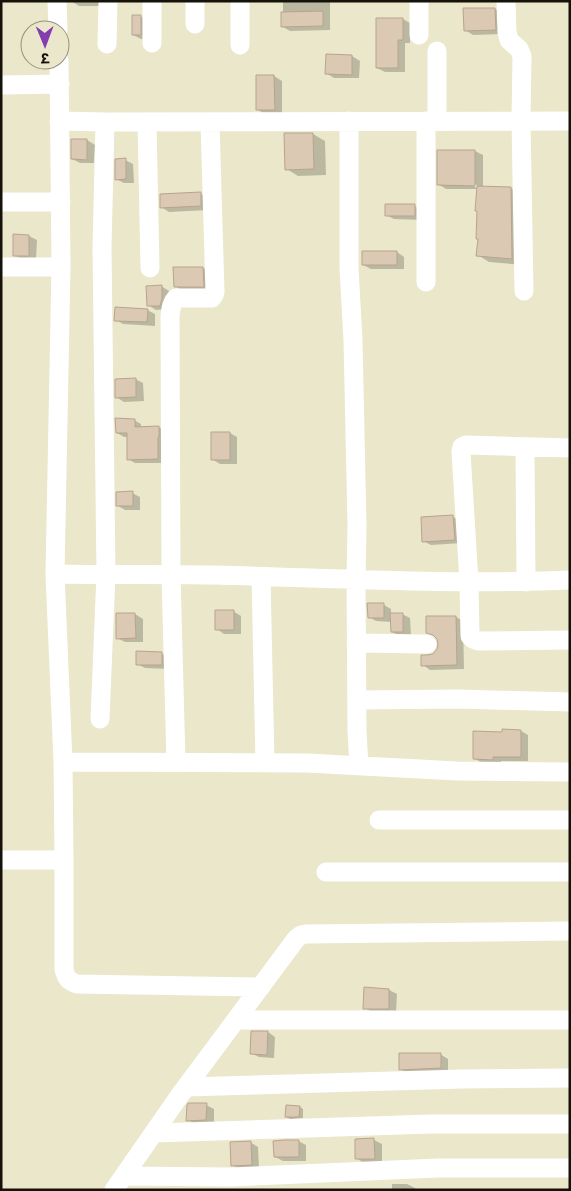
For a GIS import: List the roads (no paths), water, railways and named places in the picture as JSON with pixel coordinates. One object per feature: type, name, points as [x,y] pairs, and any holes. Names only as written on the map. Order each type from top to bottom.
[{"type":"street","points":[[57,1],[58,20]]},
{"type":"street","points":[[107,44],[108,1]]},
{"type":"street","points":[[152,1],[152,43]]},
{"type":"street","points":[[195,1],[196,24]]},
{"type":"street","points":[[240,1],[240,45]]},
{"type":"street","points":[[419,1],[419,35]]},
{"type":"street","points":[[506,1],[509,40],[519,49],[522,56],[521,120],[524,291]]},
{"type":"street","points":[[426,282],[432,121],[437,51]]},
{"type":"street","points":[[59,70],[61,267],[55,574],[63,762],[65,977],[77,984],[261,988]]},
{"type":"street","points":[[1,85],[60,84]]},
{"type":"street","points":[[59,121],[570,121]]},
{"type":"street","points":[[349,121],[350,268],[357,516],[356,642],[359,766]]},
{"type":"street","points":[[100,719],[106,574],[102,248],[105,122]]},
{"type":"street","points":[[146,122],[150,268]]},
{"type":"street","points":[[176,762],[171,575],[170,316],[173,301],[176,298],[212,298],[215,292],[210,122]]},
{"type":"street","points":[[1,202],[61,202]]},
{"type":"street","points":[[1,267],[61,267]]},
{"type":"street","points":[[570,448],[462,446],[470,636],[478,641],[570,640]]},
{"type":"street","points":[[524,447],[526,582]]},
{"type":"street","points":[[55,574],[469,582],[570,580]]},
{"type":"street","points":[[261,577],[265,763]]},
{"type":"street","points":[[356,642],[427,644]]},
{"type":"street","points":[[357,700],[458,699],[570,702]]},
{"type":"street","points":[[63,762],[307,763],[457,771],[570,772]]},
{"type":"street","points":[[379,820],[570,820]]},
{"type":"street","points":[[1,860],[53,860],[64,858]]},
{"type":"street","points":[[326,872],[570,872]]},
{"type":"street","points":[[119,1183],[186,1087],[296,939],[301,935],[570,931]]},
{"type":"street","points":[[237,1020],[570,1020]]},
{"type":"street","points":[[186,1087],[462,1079],[570,1078]]},
{"type":"street","points":[[154,1133],[431,1124],[570,1124]]},
{"type":"street","points":[[119,1183],[227,1183],[438,1168],[570,1168]]}]
